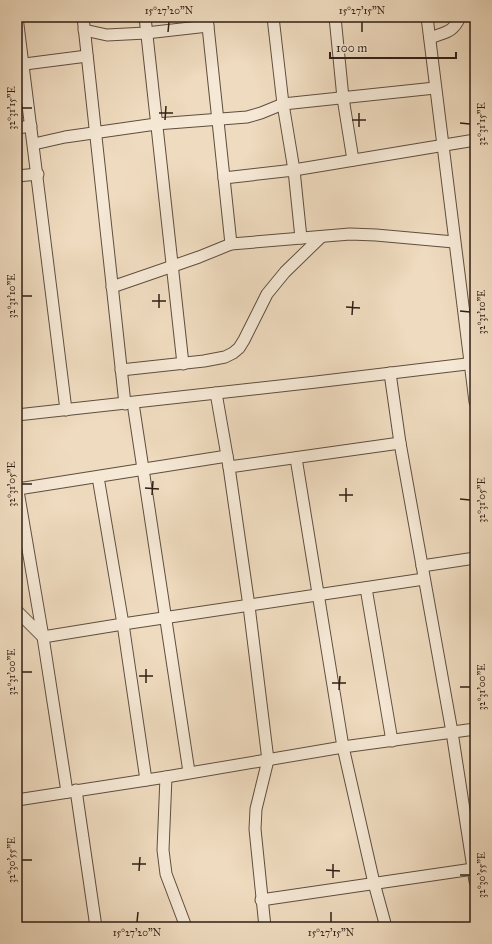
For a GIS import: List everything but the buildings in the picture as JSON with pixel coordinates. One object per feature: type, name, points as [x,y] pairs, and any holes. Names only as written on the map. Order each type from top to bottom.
[{"type":"street","points":[[17,17],[20,65],[34,144],[66,410]]},
{"type":"street","points":[[83,17],[121,370],[143,470],[189,772]]},
{"type":"street","points":[[145,17],[183,364]]},
{"type":"street","points":[[273,17],[283,104],[294,170],[301,238]]},
{"type":"street","points":[[335,17],[353,160]]},
{"type":"street","points":[[427,17],[454,242],[472,363],[475,402]]},
{"type":"street","points":[[430,38],[452,30],[456,26],[460,17]]},
{"type":"street","points":[[84,30],[107,35],[146,33],[207,21],[231,244]]},
{"type":"street","points":[[20,65],[87,56]]},
{"type":"street","points":[[34,144],[95,132],[130,129],[156,124],[247,117],[283,104],[435,88]]},
{"type":"street","points":[[17,128],[31,126]]},
{"type":"street","points":[[224,178],[294,170],[475,140]]},
{"type":"street","points":[[17,176],[38,174]]},
{"type":"street","points":[[112,288],[231,244],[350,234],[369,234],[454,242]]},
{"type":"street","points":[[121,370],[183,364],[225,357],[233,353],[239,348],[267,294],[285,272],[321,237]]},
{"type":"street","points":[[17,415],[472,363]]},
{"type":"street","points":[[390,373],[400,443],[452,732],[475,881]]},
{"type":"street","points":[[216,393],[228,462],[249,606],[268,760],[256,809],[255,829],[261,900],[265,927]]},
{"type":"street","points":[[96,927],[17,487],[143,470],[228,462],[296,458],[400,443]]},
{"type":"street","points":[[296,458],[343,747],[374,883],[386,927]]},
{"type":"street","points":[[98,477],[123,624],[146,780]]},
{"type":"street","points":[[422,566],[475,558]]},
{"type":"street","points":[[43,637],[424,579]]},
{"type":"street","points":[[366,588],[392,741]]},
{"type":"street","points":[[17,611],[43,637]]},
{"type":"street","points":[[17,800],[166,777],[343,747],[475,729]]},
{"type":"street","points":[[166,777],[163,821],[166,874],[186,927]]},
{"type":"street","points":[[261,900],[473,868]]}]
